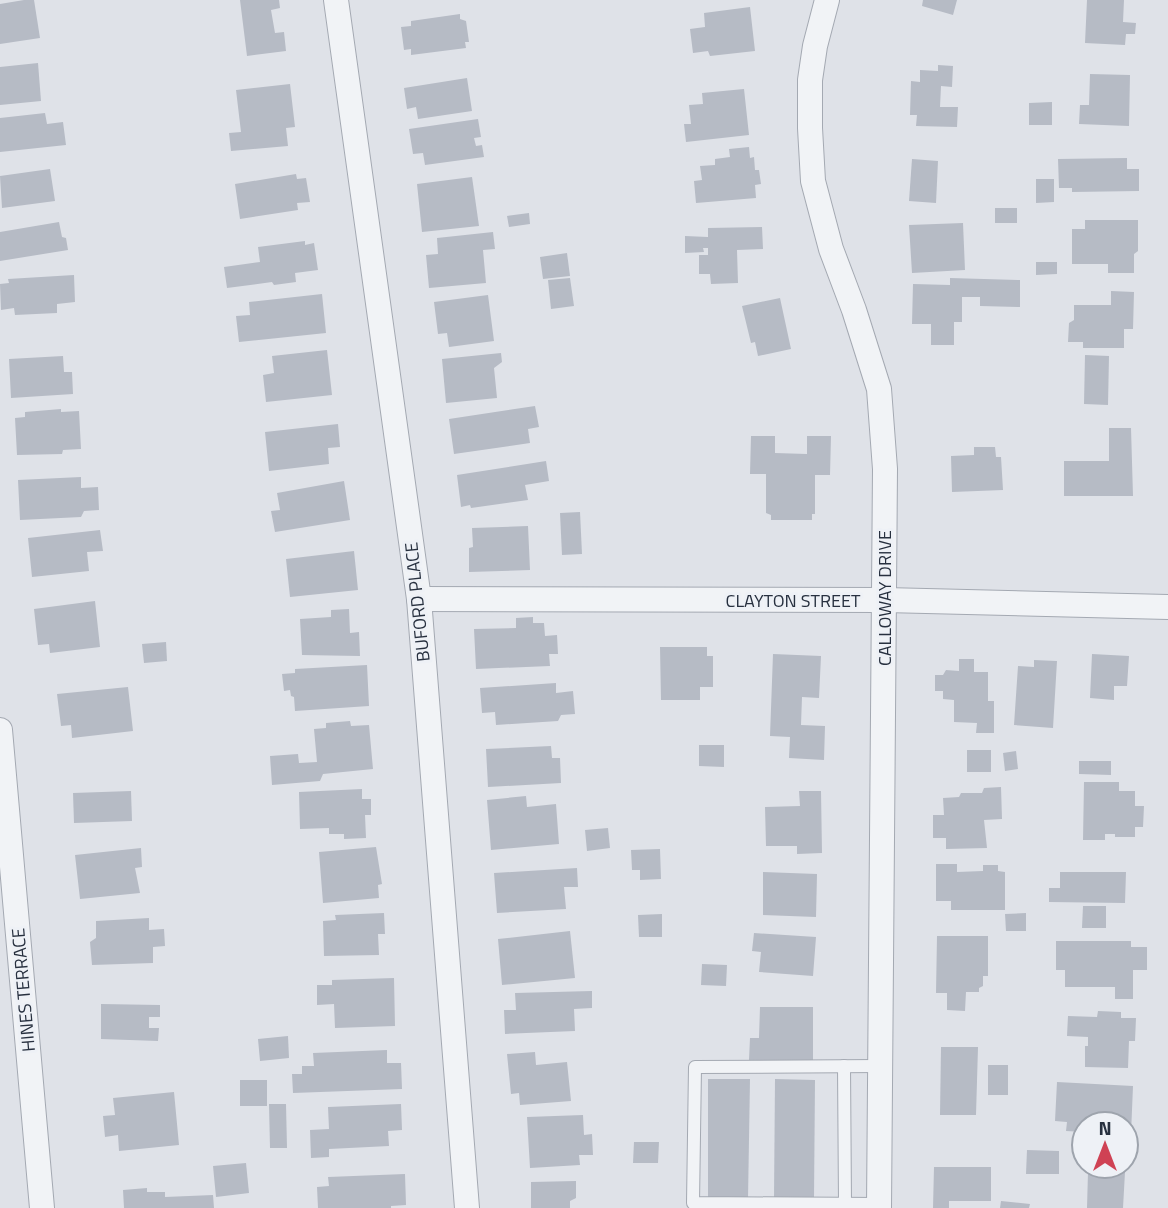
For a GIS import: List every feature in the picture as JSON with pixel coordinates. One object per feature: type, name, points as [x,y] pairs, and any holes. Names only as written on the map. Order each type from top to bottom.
[{"type":"street","name":"BUFORD PLACE","points":[[336,0],[418,599],[467,1208]]},
{"type":"street","name":"CALLOWAY DRIVE","points":[[827,0],[815,46],[810,80],[813,181],[831,249],[879,389],[885,469],[879,1206]]},
{"type":"street","name":"CLAYTON STREET","points":[[418,599],[885,600],[1168,607]]},
{"type":"street","name":"HINES TERRACE","points":[[0,730],[42,1208]]},
{"type":"lane","points":[[844,1066],[845,1204]]},
{"type":"lane","points":[[879,1206],[693,1203],[695,1067],[880,1066]]},
{"type":"building","points":[[34,0],[40,38],[0,44],[0,4]]},
{"type":"building","points":[[240,0],[279,0],[280,8],[271,10],[275,33],[284,32],[286,51],[247,56]]},
{"type":"building","points":[[923,0],[957,0],[953,15],[922,6]]},
{"type":"building","points":[[1087,0],[1124,0],[1123,22],[1136,23],[1135,34],[1126,34],[1125,45],[1085,43]]},
{"type":"building","points":[[750,7],[755,51],[710,56],[708,51],[693,53],[690,29],[705,27],[704,13]]},
{"type":"building","points":[[460,14],[460,19],[466,21],[469,42],[465,42],[466,48],[411,55],[411,49],[404,50],[401,27],[411,26],[411,21]]},
{"type":"building","points":[[38,63],[41,101],[0,105],[0,67]]},
{"type":"building","points":[[938,65],[953,66],[952,87],[941,86],[940,107],[958,107],[957,127],[916,126],[917,115],[910,115],[911,81],[920,82],[920,70],[938,71]]},
{"type":"building","points":[[1090,74],[1130,75],[1129,126],[1079,124],[1080,105],[1089,105]]},
{"type":"building","points":[[467,78],[472,111],[418,119],[416,107],[407,109],[404,88]]},
{"type":"building","points":[[290,84],[295,127],[286,128],[288,146],[231,151],[229,133],[241,132],[236,90]]},
{"type":"building","points":[[744,89],[749,135],[686,142],[684,124],[691,124],[689,105],[703,104],[702,93]]},
{"type":"building","points":[[1052,102],[1052,125],[1029,125],[1029,103]]},
{"type":"building","points":[[45,113],[47,124],[63,122],[66,145],[0,152],[0,118]]},
{"type":"building","points":[[478,119],[481,137],[474,138],[476,146],[482,145],[484,157],[425,165],[423,153],[413,154],[409,129]]},
{"type":"building","points":[[749,147],[750,158],[754,157],[755,170],[759,170],[761,184],[755,185],[756,198],[696,203],[694,181],[702,180],[700,166],[715,165],[715,159],[730,157],[729,149]]},
{"type":"building","points":[[1127,158],[1127,169],[1139,169],[1139,191],[1072,192],[1072,188],[1059,188],[1058,159]]},
{"type":"building","points":[[912,159],[938,161],[936,203],[909,201]]},
{"type":"building","points":[[50,169],[55,201],[2,208],[0,176]]},
{"type":"building","points":[[296,174],[297,179],[306,178],[310,202],[297,203],[298,210],[240,219],[235,184]]},
{"type":"building","points":[[472,177],[479,226],[422,232],[417,184]]},
{"type":"building","points":[[1036,179],[1054,179],[1054,202],[1036,203]]},
{"type":"building","points":[[995,208],[1017,208],[1017,223],[995,223]]},
{"type":"building","points":[[529,213],[530,224],[509,227],[507,216]]},
{"type":"building","points":[[1085,220],[1138,220],[1138,251],[1134,254],[1134,273],[1108,273],[1108,264],[1072,264],[1072,229],[1085,229]]},
{"type":"building","points":[[59,222],[68,250],[0,261],[0,232]]},
{"type":"building","points":[[963,223],[965,270],[912,273],[909,225]]},
{"type":"building","points":[[762,227],[763,249],[737,250],[738,283],[711,284],[710,274],[699,274],[699,255],[708,255],[708,248],[703,248],[704,252],[685,253],[685,236],[708,237],[708,228]]},
{"type":"building","points":[[493,232],[495,249],[483,250],[486,283],[429,288],[426,255],[438,254],[437,238]]},
{"type":"building","points":[[305,241],[305,245],[314,243],[318,270],[295,273],[296,282],[227,288],[224,267],[260,262],[258,247]]},
{"type":"building","points":[[567,253],[570,276],[543,279],[540,257]]},
{"type":"building","points":[[1036,262],[1057,262],[1057,274],[1036,275]]},
{"type":"building","points":[[74,275],[75,302],[57,304],[57,313],[15,315],[14,308],[1,310],[0,284],[9,283],[8,279]]},
{"type":"building","points":[[570,278],[574,306],[551,309],[548,280]]},
{"type":"building","points":[[950,278],[1020,280],[1020,307],[980,306],[980,297],[962,297],[962,322],[954,322],[954,345],[931,345],[931,324],[912,324],[913,284],[950,285]]},
{"type":"building","points":[[1111,291],[1134,292],[1133,329],[1124,329],[1124,348],[1083,348],[1083,342],[1068,342],[1069,323],[1074,320],[1074,305],[1111,305]]},
{"type":"building","points":[[322,294],[326,333],[239,342],[236,316],[250,315],[249,302]]},
{"type":"building","points":[[488,295],[494,341],[449,347],[447,333],[438,334],[434,302]]},
{"type":"building","points":[[780,298],[791,349],[758,356],[755,342],[751,343],[742,306]]},
{"type":"building","points":[[327,350],[332,395],[266,402],[263,375],[274,373],[272,356]]},
{"type":"building","points":[[501,353],[502,362],[494,368],[497,398],[446,403],[442,359]]},
{"type":"building","points":[[1085,355],[1109,356],[1108,405],[1084,404]]},
{"type":"building","points":[[63,356],[64,372],[72,372],[73,394],[11,398],[9,359]]},
{"type":"building","points":[[535,406],[539,427],[528,429],[530,443],[454,454],[449,419]]},
{"type":"building","points":[[61,409],[61,412],[79,411],[81,449],[63,450],[62,454],[17,455],[15,418],[25,417],[25,412]]},
{"type":"building","points":[[338,424],[340,447],[328,448],[329,464],[269,471],[265,432]]},
{"type":"building","points":[[1109,428],[1131,428],[1133,496],[1064,496],[1064,461],[1109,461]]},
{"type":"building","points":[[751,436],[775,436],[775,453],[807,454],[807,436],[831,436],[830,475],[815,475],[815,514],[812,514],[812,520],[771,520],[771,515],[766,513],[766,474],[750,474]]},
{"type":"building","points":[[974,447],[995,447],[996,457],[1001,457],[1003,490],[952,492],[951,456],[974,455]]},
{"type":"building","points":[[546,461],[549,481],[525,485],[528,500],[461,507],[457,475]]},
{"type":"building","points":[[81,477],[81,488],[98,487],[99,510],[84,511],[81,517],[20,520],[18,480]]},
{"type":"building","points":[[344,481],[350,520],[275,532],[271,511],[280,510],[277,493]]},
{"type":"building","points":[[580,512],[582,554],[562,555],[560,513]]},
{"type":"building","points":[[528,526],[530,570],[469,572],[469,548],[473,547],[472,528]]},
{"type":"building","points":[[100,530],[103,551],[87,552],[89,571],[32,577],[28,538]]},
{"type":"building","points":[[354,551],[358,590],[290,597],[286,559]]},
{"type":"building","points":[[95,601],[100,647],[50,653],[49,644],[38,645],[34,609]]},
{"type":"building","points":[[349,609],[350,633],[359,632],[360,656],[302,655],[300,619],[331,617],[331,610]]},
{"type":"building","points":[[533,617],[533,623],[544,623],[545,636],[557,635],[558,654],[549,654],[550,666],[476,669],[474,629],[516,628],[516,618]]},
{"type":"building","points":[[166,642],[167,661],[144,663],[142,644]]},
{"type":"building","points":[[660,647],[707,647],[707,656],[713,656],[713,687],[700,687],[700,700],[661,700]]},
{"type":"building","points":[[773,654],[821,656],[819,698],[802,697],[801,725],[825,726],[824,760],[789,758],[790,737],[770,736]]},
{"type":"building","points":[[1092,654],[1129,656],[1127,686],[1114,686],[1114,700],[1090,698]]},
{"type":"building","points":[[959,659],[974,659],[974,672],[988,672],[988,701],[994,701],[994,733],[976,733],[977,723],[954,722],[954,700],[943,699],[943,691],[935,691],[935,675],[943,675],[946,670],[959,671]]},
{"type":"building","points":[[1034,660],[1057,661],[1053,728],[1014,725],[1018,666],[1034,667]]},
{"type":"building","points":[[367,665],[369,706],[295,711],[294,697],[291,696],[290,690],[284,691],[282,674],[295,673],[295,669]]},
{"type":"building","points":[[556,683],[556,693],[573,691],[575,714],[561,715],[558,721],[496,725],[495,712],[482,713],[480,688]]},
{"type":"building","points":[[128,687],[133,731],[72,738],[71,725],[61,726],[57,694]]},
{"type":"building","points":[[350,721],[351,726],[369,725],[373,769],[323,774],[320,781],[272,785],[270,756],[298,754],[299,763],[317,762],[314,729],[326,728],[326,723]]},
{"type":"building","points":[[699,745],[724,745],[724,767],[699,766]]},
{"type":"building","points":[[551,746],[552,758],[560,758],[561,783],[488,787],[486,749]]},
{"type":"building","points":[[967,750],[991,750],[991,772],[967,772]]},
{"type":"building","points":[[1016,751],[1018,769],[1005,771],[1003,753]]},
{"type":"building","points":[[1079,761],[1111,761],[1111,775],[1079,774]]},
{"type":"building","points":[[1084,782],[1119,782],[1119,791],[1135,791],[1135,806],[1144,806],[1143,827],[1135,827],[1135,837],[1105,834],[1105,840],[1083,840]]},
{"type":"building","points":[[1001,787],[1002,819],[984,820],[987,848],[946,849],[946,838],[933,838],[933,815],[944,815],[943,798],[959,797],[961,793],[982,793],[984,788]]},
{"type":"building","points":[[362,789],[362,799],[371,799],[371,815],[365,815],[366,838],[344,839],[344,834],[329,834],[329,828],[300,829],[299,792]]},
{"type":"building","points":[[131,791],[132,821],[74,823],[73,793]]},
{"type":"building","points":[[799,791],[821,791],[822,853],[797,854],[797,846],[766,846],[765,807],[800,806]]},
{"type":"building","points":[[526,796],[527,807],[556,804],[559,844],[491,850],[487,800]]},
{"type":"building","points":[[608,828],[610,848],[587,851],[585,830]]},
{"type":"building","points":[[376,847],[382,884],[378,885],[379,898],[323,903],[319,852]]},
{"type":"building","points":[[141,848],[142,867],[135,868],[140,893],[80,899],[75,855]]},
{"type":"building","points":[[660,849],[661,879],[640,880],[640,870],[632,870],[631,850]]},
{"type":"building","points":[[936,864],[957,864],[957,872],[983,871],[983,865],[998,865],[998,871],[1005,872],[1005,910],[951,910],[951,901],[936,901]]},
{"type":"building","points":[[577,868],[578,887],[564,887],[566,909],[497,913],[494,873]]},
{"type":"building","points":[[763,872],[817,874],[816,917],[763,915]]},
{"type":"building","points":[[1060,872],[1126,872],[1125,903],[1049,902],[1049,888],[1060,888]]},
{"type":"building","points":[[1083,906],[1106,906],[1106,928],[1082,928]]},
{"type":"building","points":[[384,913],[385,934],[378,934],[379,955],[324,956],[323,921],[336,920],[335,915]]},
{"type":"building","points":[[1026,913],[1026,931],[1006,931],[1005,914]]},
{"type":"building","points":[[662,914],[662,937],[639,937],[638,915]]},
{"type":"building","points":[[149,918],[149,930],[164,929],[165,946],[153,947],[153,963],[92,965],[90,942],[96,938],[96,921]]},
{"type":"building","points":[[570,931],[575,978],[502,985],[498,939]]},
{"type":"building","points":[[754,933],[816,937],[813,976],[759,972],[761,952],[752,951]]},
{"type":"building","points":[[937,936],[988,936],[988,976],[983,976],[983,986],[979,988],[979,992],[966,992],[965,1011],[947,1010],[947,993],[936,993]]},
{"type":"building","points":[[1056,941],[1131,941],[1131,947],[1147,947],[1147,970],[1133,970],[1133,999],[1115,999],[1115,987],[1065,987],[1065,970],[1056,970]]},
{"type":"building","points":[[702,964],[727,965],[726,986],[701,985]]},
{"type":"building","points":[[394,978],[395,1026],[335,1028],[334,1004],[317,1005],[317,985],[332,985],[332,980]]},
{"type":"building","points":[[592,991],[592,1008],[574,1009],[575,1031],[505,1034],[504,1010],[516,1010],[515,993]]},
{"type":"building","points":[[101,1004],[160,1005],[160,1017],[149,1017],[149,1028],[159,1028],[158,1041],[101,1039]]},
{"type":"building","points":[[760,1007],[813,1007],[813,1060],[749,1060],[750,1038],[759,1038]]},
{"type":"building","points":[[1098,1011],[1121,1012],[1121,1018],[1136,1018],[1135,1041],[1129,1041],[1128,1068],[1085,1067],[1088,1037],[1067,1036],[1068,1016],[1097,1017]]},
{"type":"building","points":[[288,1036],[289,1058],[260,1061],[258,1039]]},
{"type":"building","points":[[941,1047],[978,1047],[976,1115],[940,1115]]},
{"type":"building","points":[[387,1050],[387,1063],[401,1063],[402,1089],[293,1093],[292,1074],[302,1074],[302,1066],[314,1066],[313,1053]]},
{"type":"building","points":[[535,1052],[536,1065],[567,1062],[571,1101],[520,1105],[519,1093],[511,1094],[507,1054]]},
{"type":"building","points":[[988,1065],[1008,1065],[1008,1095],[988,1095]]},
{"type":"building","points":[[708,1079],[750,1079],[748,1199],[708,1198]]},
{"type":"building","points":[[775,1079],[815,1080],[814,1198],[774,1198]]},
{"type":"building","points":[[240,1080],[267,1080],[267,1106],[240,1106]]},
{"type":"building","points":[[1057,1082],[1133,1086],[1132,1110],[1070,1110],[1070,1131],[1066,1131],[1067,1122],[1055,1121]]},
{"type":"building","points":[[174,1092],[179,1145],[119,1151],[118,1135],[105,1137],[103,1116],[115,1115],[113,1098]]},
{"type":"building","points":[[269,1104],[286,1104],[287,1148],[270,1148]]},
{"type":"building","points":[[401,1104],[402,1130],[388,1131],[389,1146],[329,1149],[329,1157],[311,1158],[310,1130],[329,1129],[328,1107]]},
{"type":"building","points":[[583,1115],[584,1135],[592,1134],[593,1155],[579,1155],[580,1165],[530,1168],[527,1117]]},
{"type":"building","points":[[634,1142],[659,1142],[658,1163],[633,1163]]},
{"type":"building","points":[[1027,1150],[1059,1151],[1059,1174],[1026,1174]]},
{"type":"building","points":[[246,1163],[249,1193],[216,1197],[213,1166]]},
{"type":"building","points":[[934,1167],[991,1167],[991,1201],[949,1201],[949,1208],[933,1208]]},
{"type":"building","points":[[405,1174],[406,1205],[391,1208],[318,1208],[317,1187],[329,1186],[328,1177]]},
{"type":"building","points":[[1088,1180],[1125,1180],[1123,1208],[1087,1208]]},
{"type":"building","points":[[576,1181],[576,1198],[570,1201],[570,1208],[531,1208],[531,1182]]},
{"type":"building","points":[[147,1188],[147,1192],[165,1192],[165,1197],[213,1195],[214,1208],[124,1208],[123,1190]]},
{"type":"building","points":[[1001,1201],[1030,1204],[1029,1208],[1000,1208]]}]
